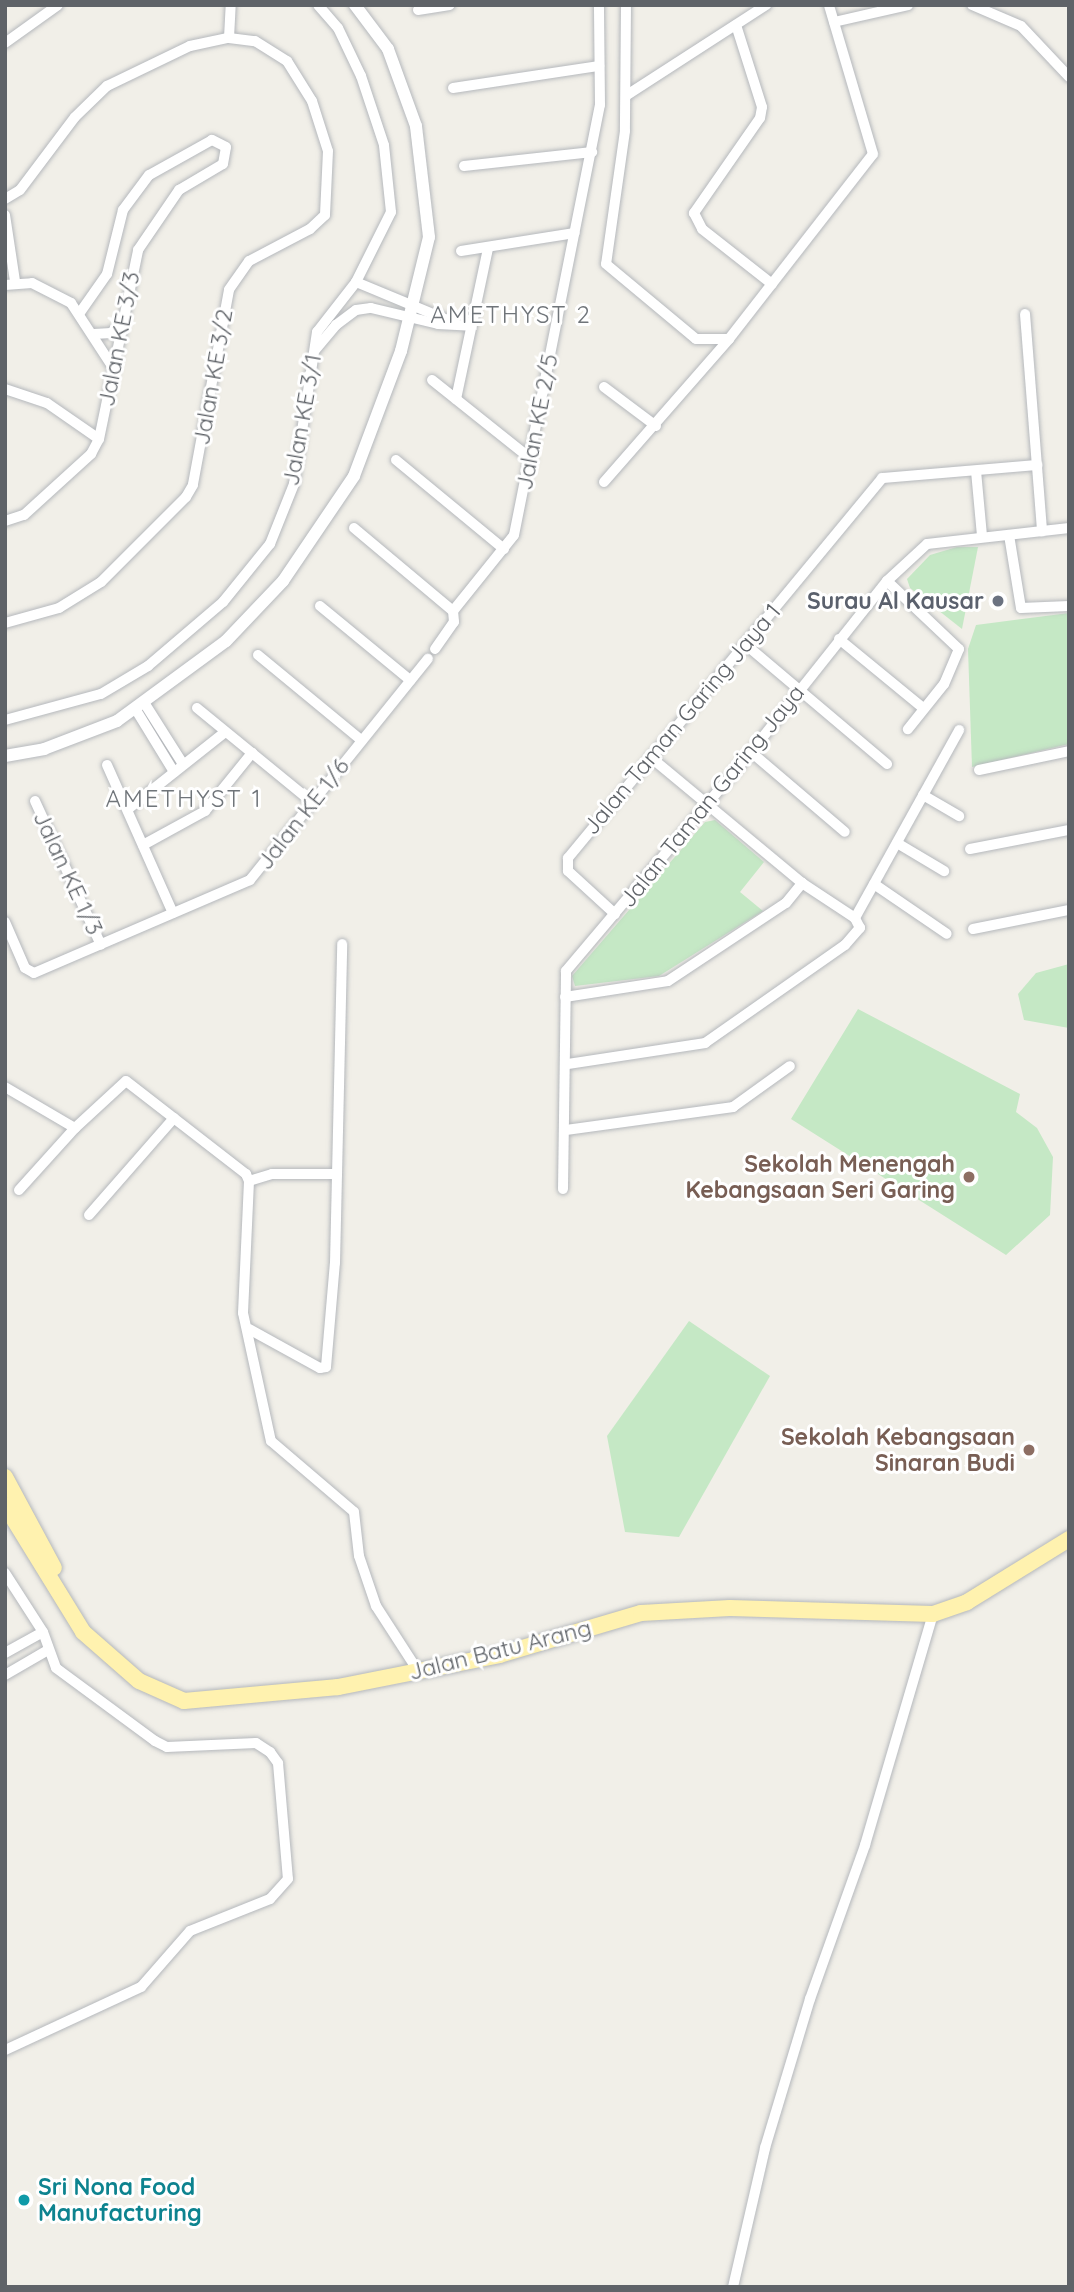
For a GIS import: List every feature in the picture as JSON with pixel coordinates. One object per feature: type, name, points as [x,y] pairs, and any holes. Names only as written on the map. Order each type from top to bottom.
[{"type":"main road","points":[[5,1477],[29,1514],[62,1597]]},
{"type":"main road","name":"Jalan Batu Arang","points":[[5,1505],[83,1632],[139,1681],[184,1701],[338,1687],[499,1655],[640,1613],[730,1608],[933,1614],[967,1602],[1069,1539]]},
{"type":"street","points":[[5,43],[58,5]]},
{"type":"street","points":[[229,38],[231,5]]},
{"type":"street","name":"Jalan KE 3/1","points":[[5,720],[101,694],[148,666],[223,602],[270,544],[293,484],[313,353],[322,321],[356,282],[391,212],[390,177],[361,76],[338,28],[318,5]]},
{"type":"street","points":[[5,756],[81,738],[141,707],[226,641],[307,550],[364,452],[411,311],[429,237],[416,126],[388,49],[355,5]]},
{"type":"street","points":[[418,10],[450,5]]},
{"type":"street","name":"Jalan KE 2/5","points":[[453,611],[514,535],[600,105],[599,5]]},
{"type":"street","points":[[626,5],[627,95],[606,264],[695,339],[729,339]]},
{"type":"street","points":[[627,95],[766,5]]},
{"type":"street","points":[[604,482],[656,426],[729,339],[873,154],[829,5]]},
{"type":"street","points":[[834,22],[908,5]]},
{"type":"street","points":[[972,5],[1021,26],[1069,77]]},
{"type":"street","points":[[737,25],[762,107],[760,118],[694,213],[702,229],[772,284]]},
{"type":"street","name":"Jalan KE 3/2","points":[[5,199],[20,190],[75,117],[107,86],[166,56],[229,38],[271,48],[301,80],[328,151],[326,215],[310,229],[249,261],[229,289],[192,485],[176,510],[101,582],[60,608],[5,622]]},
{"type":"street","points":[[453,88],[598,66]]},
{"type":"street","name":"Jalan KE 3/3","points":[[5,522],[24,514],[64,480],[99,439],[114,369],[130,270],[146,232],[179,190],[223,163],[226,147],[212,140],[149,175],[123,210],[107,274],[79,314],[71,303],[32,283],[10,283]]},
{"type":"street","points":[[464,166],[592,152]]},
{"type":"street","points":[[5,215],[10,283]]},
{"type":"street","points":[[461,251],[488,249],[575,233]]},
{"type":"street","points":[[456,399],[488,249]]},
{"type":"street","points":[[356,282],[439,324],[452,322],[471,326]]},
{"type":"street","points":[[313,353],[336,325],[356,310],[411,311]]},
{"type":"street","points":[[79,314],[114,369]]},
{"type":"street","points":[[1026,314],[1042,531]]},
{"type":"street","points":[[94,334],[111,333],[120,325]]},
{"type":"street","points":[[432,380],[531,459]]},
{"type":"street","points":[[604,387],[656,426]]},
{"type":"street","points":[[5,389],[47,403],[99,439]]},
{"type":"street","points":[[396,460],[504,550]]},
{"type":"street","name":"Jalan Taman Garing Jaya 1","points":[[615,914],[565,864],[650,757],[882,478],[1037,465]]},
{"type":"street","points":[[976,471],[982,536]]},
{"type":"street","points":[[354,528],[453,611],[454,622],[435,649]]},
{"type":"street","name":"Jalan Taman Garing Jaya","points":[[562,1189],[560,1139],[566,1130],[568,1064],[566,971],[708,805],[887,582],[927,544],[1069,528]]},
{"type":"street","points":[[1009,535],[1021,608],[1069,606]]},
{"type":"street","points":[[887,582],[957,642],[952,671],[908,729]]},
{"type":"street","points":[[320,606],[410,680]]},
{"type":"street","points":[[839,639],[923,708]]},
{"type":"street","points":[[745,644],[798,692],[887,764]]},
{"type":"street","points":[[258,655],[361,740]]},
{"type":"street","name":"Jalan KE 1/6","points":[[5,922],[29,973],[250,880],[428,659]]},
{"type":"street","points":[[141,707],[183,765]]},
{"type":"street","points":[[141,707],[174,772]]},
{"type":"street","points":[[197,708],[312,802]]},
{"type":"street","points":[[855,918],[959,730]]},
{"type":"street","points":[[128,809],[225,732]]},
{"type":"street","points":[[979,770],[1069,751]]},
{"type":"street","points":[[751,752],[845,832]]},
{"type":"street","points":[[143,845],[205,811],[252,753]]},
{"type":"street","points":[[568,1064],[705,1043],[854,936],[860,928],[855,918],[802,883],[650,757]]},
{"type":"street","points":[[107,765],[173,913]]},
{"type":"street","points":[[923,795],[960,816]]},
{"type":"street","name":"Jalan KE 1/3","points":[[35,801],[100,945]]},
{"type":"street","points":[[970,849],[1069,830]]},
{"type":"street","points":[[897,843],[944,871]]},
{"type":"street","points":[[565,997],[668,981],[786,903],[802,883]]},
{"type":"street","points":[[874,884],[947,934]]},
{"type":"street","points":[[973,929],[1069,910]]},
{"type":"street","points":[[249,1329],[320,1368],[326,1367],[335,1263],[342,944]]},
{"type":"street","points":[[566,1130],[733,1107],[790,1066]]},
{"type":"street","points":[[19,1190],[75,1128],[126,1081],[249,1181]]},
{"type":"street","points":[[5,1087],[75,1128]]},
{"type":"street","points":[[89,1215],[174,1118]]},
{"type":"street","points":[[249,1181],[272,1174],[335,1174]]},
{"type":"street","points":[[249,1181],[243,1313],[249,1329],[271,1441],[354,1512],[359,1556],[376,1605],[418,1671]]},
{"type":"street","points":[[5,1573],[43,1632],[56,1668],[167,1747],[256,1743],[270,1752],[278,1763],[288,1879],[270,1899],[190,1931],[141,1987],[5,2050]]},
{"type":"street","points":[[733,2287],[765,2148],[810,1999],[865,1845],[933,1614]]},
{"type":"street","points":[[5,1653],[43,1632]]},
{"type":"street","points":[[5,1675],[48,1650]]},
{"type":"green space","points":[[957,547],[978,547],[962,629],[910,588],[907,579],[930,555]]},
{"type":"green space","points":[[1069,613],[1069,744],[972,767],[968,649],[976,625]]},
{"type":"green space","points":[[715,820],[764,862],[740,892],[763,911],[659,976],[575,986],[572,976],[705,822]]},
{"type":"green space","points":[[1069,964],[1069,1028],[1024,1020],[1018,994],[1036,973]]},
{"type":"green space","points":[[858,1009],[1020,1094],[1016,1112],[1037,1128],[1053,1157],[1050,1215],[1006,1255],[791,1119]]},
{"type":"green space","points":[[689,1321],[770,1376],[679,1537],[625,1532],[607,1436]]},
{"type":"place","name":"Surau Al Kausar","points":[[998,601]]},
{"type":"place","name":"Sekolah Menengah Kebangsaan Seri Garing","points":[[969,1177]]},
{"type":"place","name":"Sekolah Kebangsaan Sinaran Budi","points":[[1029,1450]]},
{"type":"place","name":"Sri Nona Food Manufacturing","points":[[24,2200]]},
{"type":"district","name":"AMETHYST 2","points":[[511,315]]},
{"type":"district","name":"AMETHYST 1","points":[[184,799]]}]
